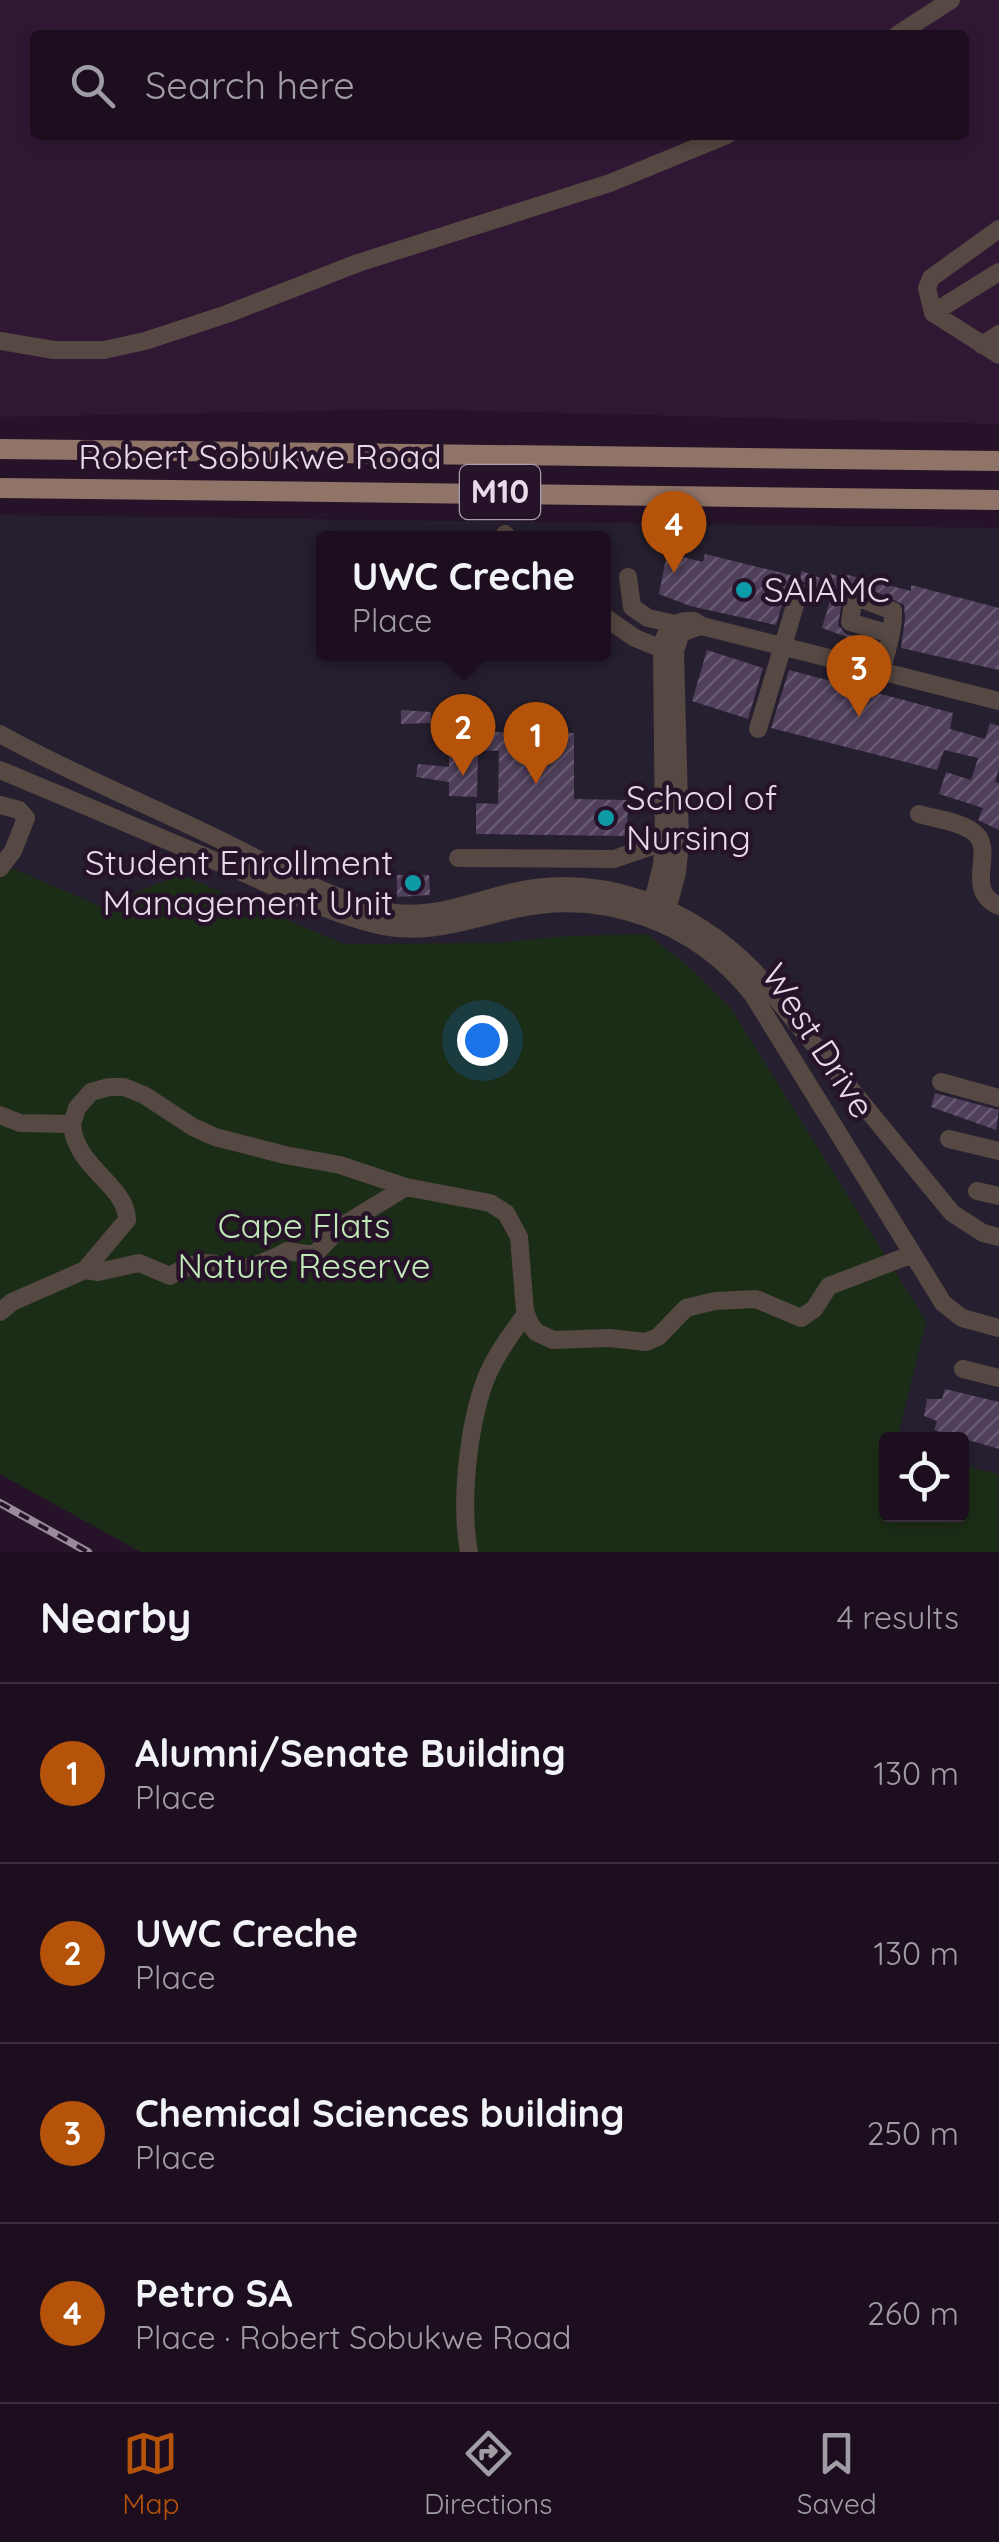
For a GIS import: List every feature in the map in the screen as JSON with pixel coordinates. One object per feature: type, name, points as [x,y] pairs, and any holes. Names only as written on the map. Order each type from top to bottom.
[{"type":"main road","name":"Robert Sobukwe Road","points":[[0,449],[999,461]]},
{"type":"main road","name":"Robert Sobukwe Road","points":[[0,488],[999,500]]},
{"type":"lane","points":[[905,30],[951,0]]},
{"type":"lane","points":[[0,341],[54,350],[104,350],[146,342],[358,263],[610,184],[715,140]]},
{"type":"lane","points":[[999,229],[931,278],[927,288],[934,313],[999,354]]},
{"type":"lane","points":[[934,313],[999,272]]},
{"type":"lane","points":[[982,345],[999,334]]},
{"type":"lane","points":[[628,576],[632,607],[648,618],[690,624],[999,701]]},
{"type":"lane","points":[[758,728],[798,592]]},
{"type":"lane","points":[[611,622],[662,650]]},
{"type":"lane","points":[[658,913],[672,842],[670,731],[662,650],[667,632],[690,624]]},
{"type":"lane","points":[[670,731],[677,641],[690,624]]},
{"type":"lane","points":[[882,672],[890,634]]},
{"type":"lane","name":"West Drive","points":[[0,734],[321,888],[382,911],[452,911],[512,892],[568,886],[610,891],[733,949],[952,1213],[974,1228],[999,1237]]},
{"type":"lane","name":"West Drive","points":[[0,770],[314,903],[375,924],[428,930],[512,910],[569,902],[658,913],[720,958],[753,995],[937,1294],[952,1311],[972,1322],[999,1328]]},
{"type":"lane","points":[[0,805],[19,810],[26,818],[13,851],[0,868]]},
{"type":"lane","points":[[919,814],[977,835],[982,844],[984,895],[999,906]]},
{"type":"lane","points":[[458,858],[614,859],[672,842]]},
{"type":"lane","points":[[941,1082],[999,1098]]},
{"type":"lane","points":[[0,1312],[12,1302],[84,1270],[122,1228],[127,1212],[124,1204],[79,1152],[72,1124],[77,1108],[91,1092],[109,1087],[144,1095],[214,1137],[340,1165],[406,1188],[490,1203],[506,1213],[518,1238],[526,1314],[536,1332],[553,1340],[609,1338],[646,1342],[658,1337],[686,1308],[700,1302],[756,1299],[794,1317],[806,1316],[829,1286],[913,1254]]},
{"type":"lane","points":[[0,1114],[20,1124],[72,1124]]},
{"type":"lane","points":[[950,1139],[999,1151]]},
{"type":"lane","points":[[84,1270],[98,1272],[139,1263],[170,1276],[188,1265],[210,1263],[236,1271],[262,1260],[274,1260],[287,1251],[314,1255],[342,1226],[406,1188]]},
{"type":"lane","points":[[978,1191],[999,1196]]},
{"type":"lane","points":[[469,1552],[464,1525],[473,1432],[486,1381],[526,1314]]},
{"type":"lane","points":[[963,1369],[999,1378]]},
{"type":"shaded area","points":[[0,0],[999,0],[999,424],[413,409],[0,417]]},
{"type":"shaded area","points":[[0,515],[999,528],[999,1552],[141,1552],[0,1474]]},
{"type":"green space","name":"Cape Flats Nature Reserve","points":[[0,863],[100,906],[181,875],[344,944],[496,943],[647,934],[689,967],[730,1007],[926,1321],[899,1432],[879,1432],[879,1522],[969,1522],[969,1467],[999,1474],[999,1552],[141,1552],[0,1474]]},
{"type":"building","name":"SAIAMC","points":[[667,553],[703,562],[705,554],[795,576],[787,588],[776,625],[690,606],[659,594]]},
{"type":"building","points":[[802,571],[828,581],[830,573],[839,577],[840,573],[911,591],[911,585],[999,608],[999,670],[901,648],[904,605],[866,587],[843,596],[838,625],[846,634],[873,642],[872,646],[822,628],[832,594],[799,580]]},
{"type":"building","points":[[707,650],[763,668],[748,719],[692,701]]},
{"type":"building","points":[[789,670],[953,713],[950,729],[985,739],[990,723],[999,726],[999,769],[995,782],[999,783],[999,830],[978,820],[983,808],[939,794],[946,772],[971,780],[978,758],[944,750],[937,770],[771,728]]},
{"type":"building","points":[[401,710],[431,712],[431,723],[401,724]]},
{"type":"building","points":[[476,732],[574,733],[574,799],[628,800],[627,836],[476,834],[476,803],[498,804],[499,751],[476,750]]},
{"type":"building","points":[[449,755],[478,755],[477,797],[449,796],[449,782],[416,777],[418,764],[449,767]]},
{"type":"building","name":"Student Enrollment Management Unit","points":[[397,875],[429,875],[430,895],[397,897]]},
{"type":"building","points":[[935,1093],[999,1110],[996,1130],[931,1107]]},
{"type":"building","points":[[945,1389],[999,1402],[999,1449],[969,1440],[969,1432],[934,1430],[937,1421],[924,1416],[927,1399],[942,1399]]},
{"type":"railway","points":[[0,1503],[88,1552]]},
{"type":"place","name":"Petro SA","points":[[674,573]]},
{"type":"place","name":"SAIAMC","points":[[744,590]]},
{"type":"place","name":"Chemical Sciences building","points":[[859,717]]},
{"type":"place","name":"UWC Creche","points":[[463,776]]},
{"type":"place","name":"Alumni/Senate Building","points":[[536,784]]},
{"type":"place","name":"School of Nursing","points":[[606,818]]},
{"type":"place","name":"Student Enrollment Management Unit","points":[[413,883]]}]
